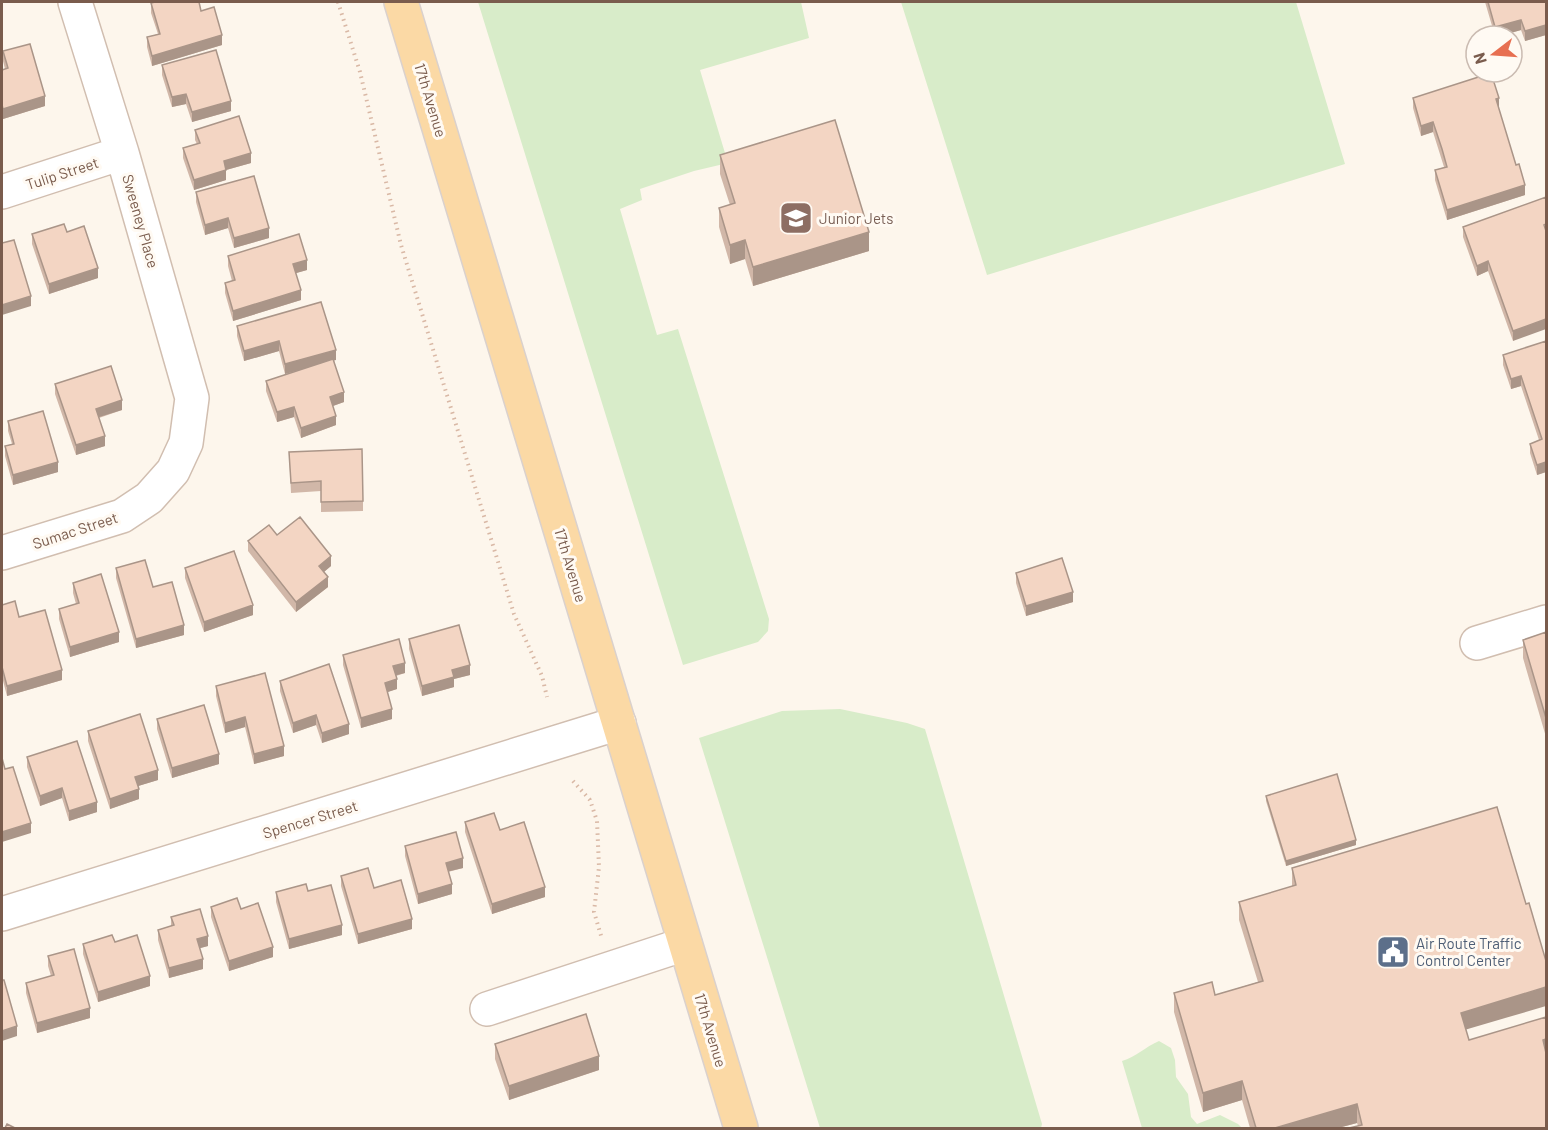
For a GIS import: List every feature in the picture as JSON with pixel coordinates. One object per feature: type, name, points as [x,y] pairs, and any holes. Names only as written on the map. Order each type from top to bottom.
[{"type":"main road","name":"17th Avenue","points":[[401,2],[741,1128]]},
{"type":"street","name":"Sweeney Place","points":[[75,2],[122,153],[192,398],[186,443]]},
{"type":"street","name":"Tulip Street","points":[[2,192],[122,153]]},
{"type":"street","name":"Sumac Street","points":[[2,553],[122,516],[149,498],[173,471],[186,443]]},
{"type":"street","points":[[1477,643],[1546,622]]},
{"type":"street","name":"Spencer Street","points":[[2,914],[619,723]]},
{"type":"street","points":[[488,1009],[685,944]]},
{"type":"path","points":[[338,2],[363,83],[404,256],[514,614],[542,676],[547,697]]},
{"type":"path","points":[[573,781],[590,800],[597,821],[599,867],[594,912],[604,948]]},
{"type":"green space","points":[[478,2],[801,2],[809,38],[700,70],[728,163],[694,171],[640,189],[642,200],[620,209],[657,335],[678,329],[769,619],[768,631],[758,642],[683,665]]},
{"type":"green space","points":[[901,2],[1296,2],[1345,164],[987,275]]},
{"type":"green space","points":[[840,709],[925,729],[1042,1124],[1041,1128],[820,1128],[699,738],[782,711]]},
{"type":"green space","points":[[1159,1041],[1171,1048],[1175,1060],[1176,1077],[1188,1094],[1191,1117],[1197,1124],[1220,1115],[1242,1128],[1142,1128],[1122,1061]]},
{"type":"building","points":[[199,2],[201,11],[214,7],[222,35],[152,56],[147,37],[160,34],[151,3]]},
{"type":"building","points":[[1488,2],[1546,2],[1546,25],[1525,31],[1521,20],[1494,24]]},
{"type":"building","points":[[30,44],[45,96],[3,109],[2,70],[8,68],[3,51]]},
{"type":"building","points":[[216,50],[231,101],[192,112],[186,94],[172,97],[162,65]]},
{"type":"building","points":[[1464,82],[1464,84],[1495,84],[1499,98],[1496,99],[1516,165],[1519,164],[1525,185],[1447,210],[1435,170],[1447,167],[1442,149],[1433,122],[1421,126],[1413,98]]},
{"type":"building","points":[[239,116],[251,153],[224,161],[226,170],[194,180],[183,148],[200,143],[195,130]]},
{"type":"building","points":[[835,120],[869,232],[753,267],[745,240],[730,245],[719,208],[735,203],[720,155]]},
{"type":"building","points":[[254,176],[269,228],[234,238],[228,218],[205,225],[196,192]]},
{"type":"building","points":[[1546,197],[1546,224],[1544,225],[1546,231],[1546,319],[1513,331],[1488,261],[1477,266],[1463,227]]},
{"type":"building","points":[[64,224],[67,232],[84,226],[98,268],[49,284],[32,234]]},
{"type":"building","points":[[299,234],[307,260],[293,264],[301,290],[233,311],[225,283],[235,280],[228,256]]},
{"type":"building","points":[[14,240],[31,296],[2,305],[2,243]]},
{"type":"building","points":[[321,302],[336,350],[285,364],[279,341],[244,351],[237,326]]},
{"type":"building","points":[[1546,341],[1546,462],[1537,465],[1530,444],[1542,439],[1521,376],[1511,379],[1503,355]]},
{"type":"building","points":[[333,359],[344,392],[330,397],[336,416],[301,428],[294,407],[277,412],[266,381]]},
{"type":"building","points":[[111,366],[122,400],[96,409],[105,436],[76,445],[55,384]]},
{"type":"building","points":[[43,411],[58,462],[13,475],[5,446],[14,444],[8,421]]},
{"type":"building","points":[[362,449],[363,501],[321,502],[321,481],[291,483],[289,452]]},
{"type":"building","points":[[300,517],[331,556],[319,566],[328,577],[296,602],[248,541],[269,525],[277,535]]},
{"type":"building","points":[[234,551],[253,605],[204,622],[185,568]]},
{"type":"building","points":[[1062,558],[1073,592],[1026,606],[1016,573]]},
{"type":"building","points":[[145,560],[153,587],[172,582],[184,625],[136,639],[116,568]]},
{"type":"building","points":[[101,574],[119,632],[70,647],[59,609],[79,603],[73,583]]},
{"type":"building","points":[[15,601],[19,617],[45,610],[62,670],[7,686],[2,667],[2,605]]},
{"type":"building","points":[[459,625],[470,665],[452,670],[454,677],[422,686],[409,639]]},
{"type":"building","points":[[1546,632],[1546,718],[1523,640]]},
{"type":"building","points":[[399,639],[405,663],[393,666],[397,679],[385,683],[392,709],[361,718],[343,655]]},
{"type":"building","points":[[329,664],[349,724],[322,733],[316,715],[293,723],[280,681]]},
{"type":"building","points":[[265,673],[284,746],[254,754],[245,717],[225,723],[216,686]]},
{"type":"building","points":[[204,705],[219,754],[172,768],[157,719]]},
{"type":"building","points":[[140,714],[158,770],[135,777],[139,789],[110,799],[88,731]]},
{"type":"building","points":[[77,741],[97,802],[69,811],[62,788],[40,796],[27,757]]},
{"type":"building","points":[[2,758],[5,769],[13,767],[31,823],[2,832]]},
{"type":"building","points":[[1337,774],[1356,840],[1286,861],[1266,796]]},
{"type":"building","name":"Air Route Traffic Control Center","points":[[1497,807],[1546,961],[1546,987],[1461,1013],[1469,1040],[1546,1017],[1546,1039],[1543,1040],[1546,1053],[1546,1128],[1349,1128],[1362,1125],[1357,1104],[1275,1128],[1256,1128],[1242,1081],[1203,1093],[1174,993],[1212,982],[1215,995],[1263,981],[1239,902],[1296,885],[1292,868]]},
{"type":"building","points":[[494,813],[500,830],[524,822],[545,887],[492,904],[465,822]]},
{"type":"building","points":[[456,832],[463,858],[446,863],[452,884],[418,894],[405,846]]},
{"type":"building","points":[[368,868],[374,888],[401,880],[412,919],[358,934],[341,876]]},
{"type":"building","points":[[306,884],[308,891],[331,885],[342,925],[289,939],[276,892]]},
{"type":"building","points":[[237,898],[241,909],[258,903],[273,947],[229,961],[211,907]]},
{"type":"building","points":[[200,909],[208,936],[197,939],[203,959],[169,968],[158,930],[174,925],[171,917]]},
{"type":"building","points":[[112,935],[115,942],[137,935],[150,976],[98,992],[83,944]]},
{"type":"building","points":[[74,949],[90,1008],[37,1023],[26,983],[54,975],[48,956]]},
{"type":"building","points":[[2,980],[4,980],[17,1026],[2,1031]]},
{"type":"building","points":[[586,1014],[599,1056],[509,1086],[495,1044]]},
{"type":"place","name":"Junior Jets","points":[[796,218]]},
{"type":"place","name":"Air Route Traffic Control Center","points":[[1393,952]]}]
